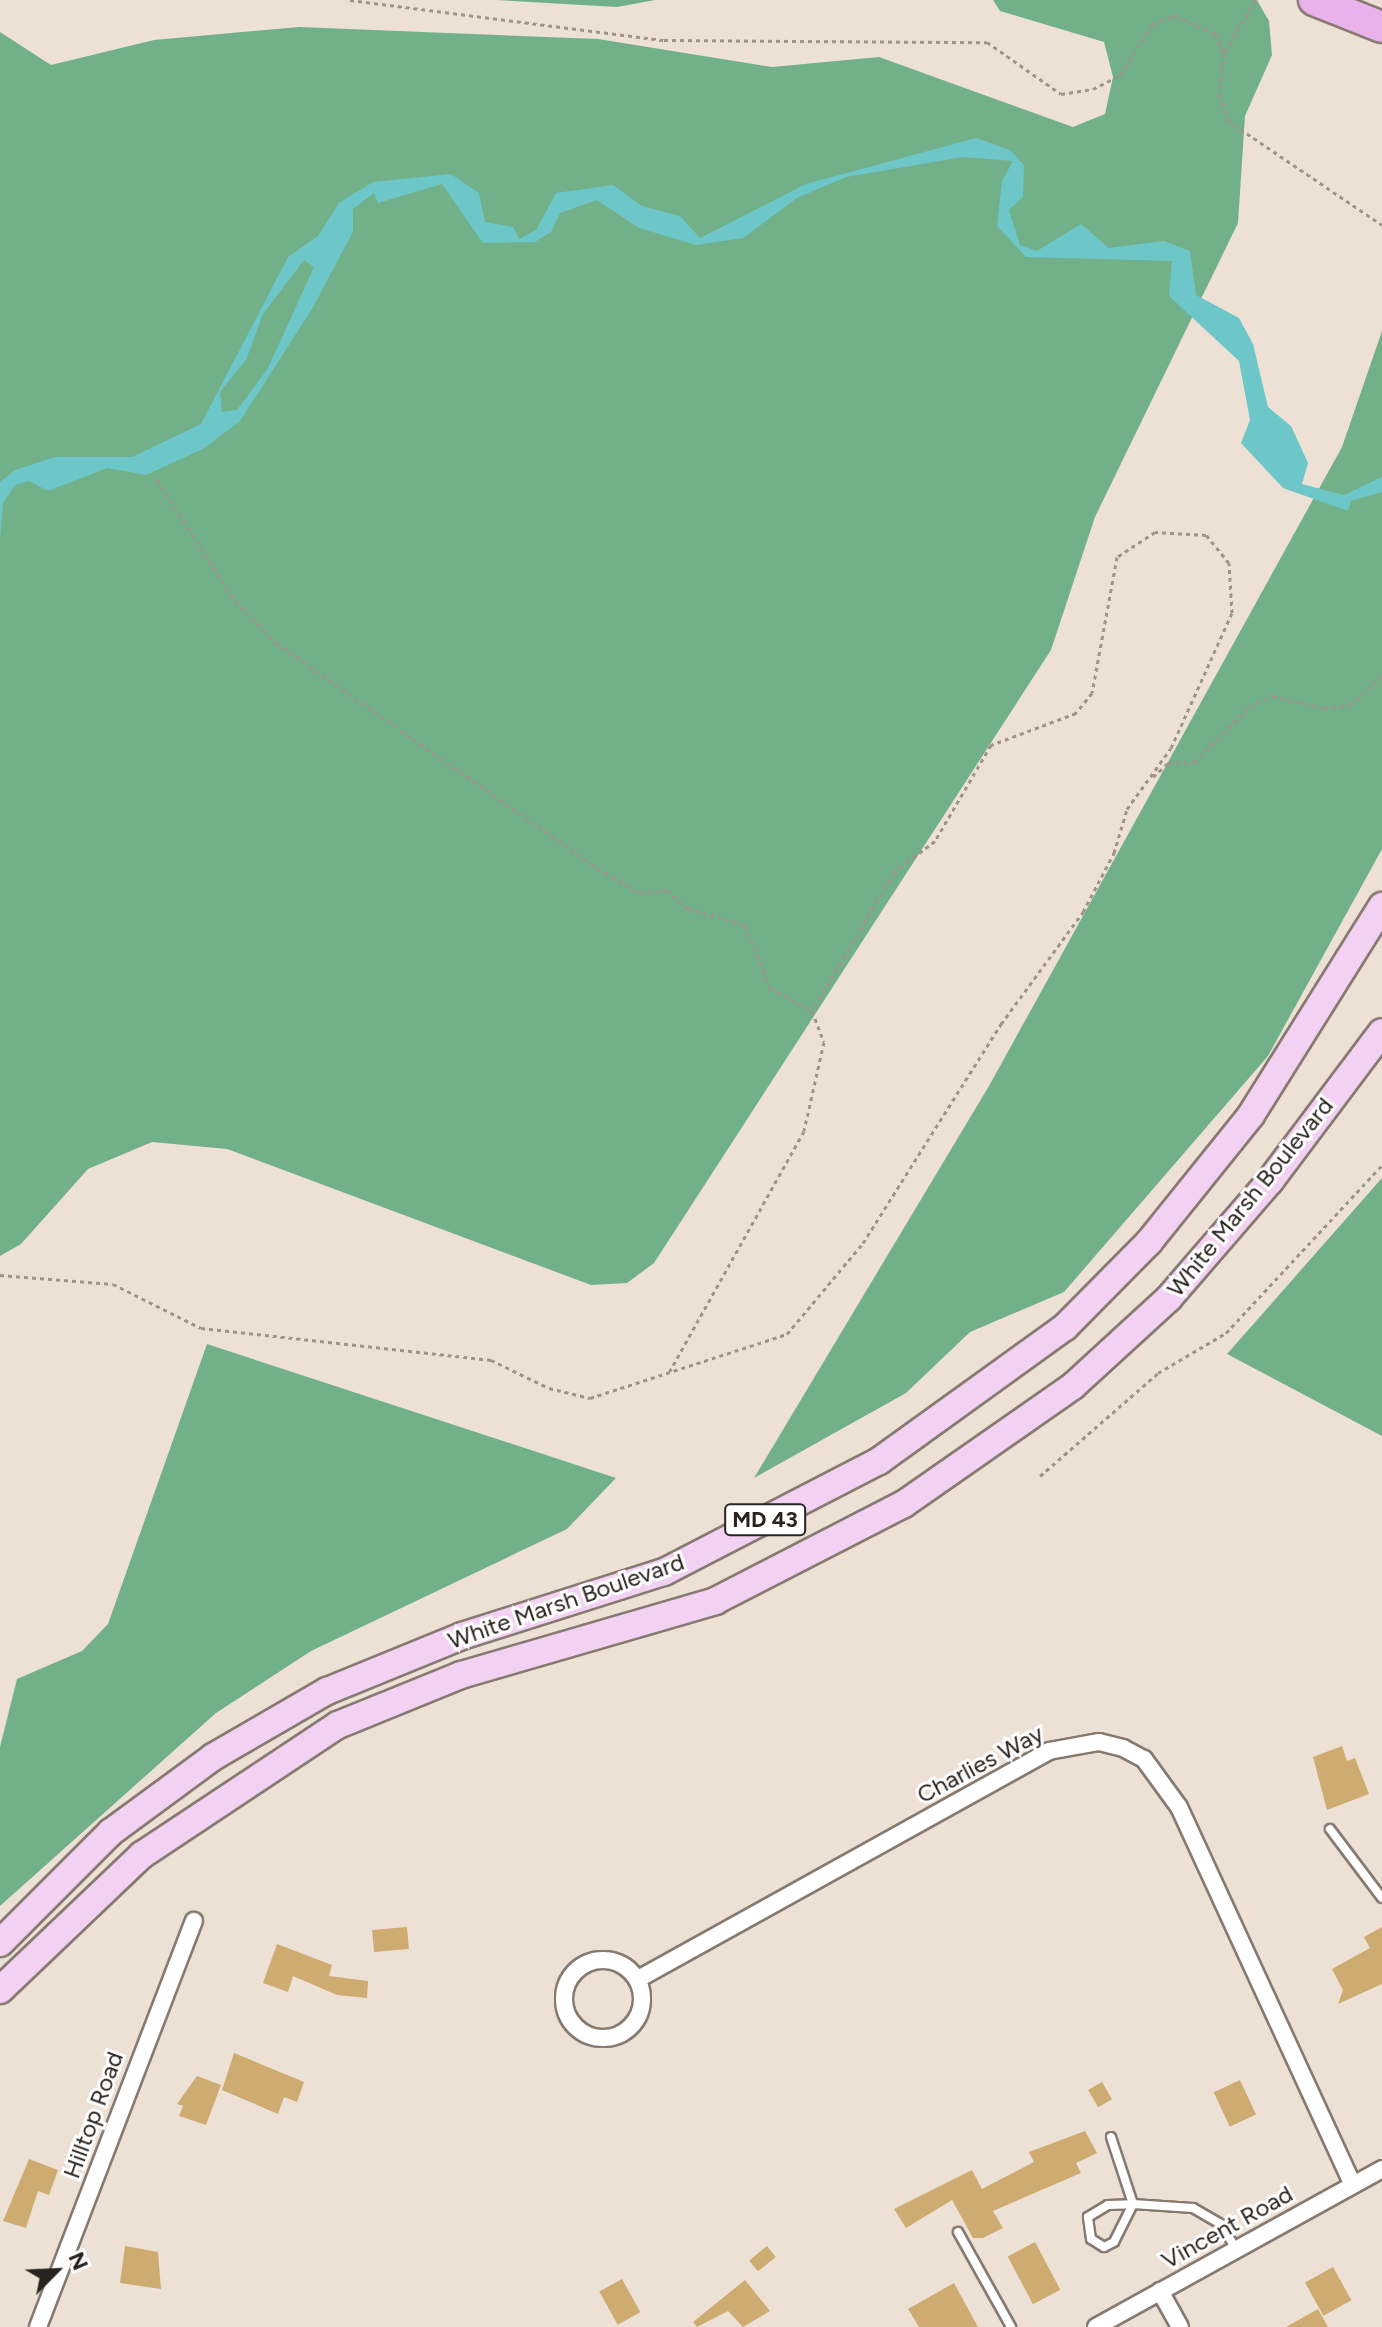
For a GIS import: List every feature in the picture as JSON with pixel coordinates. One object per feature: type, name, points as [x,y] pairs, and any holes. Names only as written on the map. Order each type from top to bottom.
[{"type":"highway","points":[[1314,0],[1382,27]]},
{"type":"main road","name":"White Marsh Boulevard","points":[[0,1943],[111,1832],[213,1757],[327,1691],[462,1636],[664,1572],[879,1461],[1065,1327],[1149,1242],[1251,1115],[1382,906]]},
{"type":"main road","name":"White Marsh Boulevard","points":[[0,1990],[142,1855],[222,1795],[338,1725],[461,1675],[715,1601],[917,1495],[1073,1386],[1169,1298],[1270,1181],[1382,1032]]},
{"type":"street","name":"Charlies Way","points":[[638,1979],[1049,1751],[1099,1742],[1123,1748],[1144,1759],[1179,1807],[1353,2185]]},
{"type":"street","name":"Hilltop Road","points":[[38,2327],[194,1921]]},
{"type":"street","points":[[591,1961],[618,1962],[638,1979],[643,2004],[622,2034],[586,2034],[568,2016],[570,1978],[591,1961]]},
{"type":"street","name":"Vincent Road","points":[[1096,2327],[1382,2169]]},
{"type":"street","points":[[1160,2291],[1180,2327]]},
{"type":"lane","points":[[1330,1829],[1382,1898]]},
{"type":"lane","points":[[1111,2137],[1133,2204],[1114,2242],[1104,2247],[1091,2239],[1088,2217],[1098,2209],[1133,2204],[1193,2208],[1221,2224],[1237,2249]]},
{"type":"lane","points":[[958,2232],[1011,2327]]},
{"type":"path","points":[[350,0],[664,40],[987,42],[1061,94],[1093,89],[1120,75],[1153,24],[1175,15],[1215,34],[1224,53]]},
{"type":"path","points":[[1256,0],[1224,53],[1219,94],[1227,120],[1382,225]]},
{"type":"path","points":[[157,480],[227,591],[276,643],[605,873],[639,893],[667,890],[687,908],[745,925],[770,988],[812,1011],[824,1042],[804,1131],[670,1371]]},
{"type":"path","points":[[0,1275],[113,1284],[178,1320],[216,1331],[491,1360],[569,1396],[590,1398],[787,1334],[835,1281],[1083,912],[1114,853],[1127,809],[1148,782],[1195,701],[1232,613],[1229,563],[1193,530],[1155,532],[1117,557],[1092,693],[1076,713],[991,745],[935,841],[894,872],[812,1011]]},
{"type":"path","points":[[1148,782],[1168,763],[1194,762],[1250,707],[1272,696],[1324,708],[1350,705],[1382,676]]},
{"type":"path","points":[[1040,1476],[1158,1373],[1226,1333],[1382,1165]]},
{"type":"green space","points":[[497,0],[655,0],[617,7]]},
{"type":"green space","points":[[993,0],[1257,0],[1269,21],[1272,55],[1245,116],[1238,223],[1095,517],[1051,650],[654,1263],[627,1283],[591,1285],[227,1149],[152,1142],[88,1169],[21,1244],[0,1256],[0,32],[51,65],[154,40],[299,27],[598,39],[772,67],[879,57],[1073,127],[1105,114],[1113,77],[1104,42],[1000,11]]},
{"type":"green space","points":[[1382,331],[1382,849],[1268,1056],[1064,1292],[970,1332],[906,1393],[754,1478],[989,1086],[1342,447]]},
{"type":"green space","points":[[1382,1178],[1382,1436],[1227,1354]]},
{"type":"green space","points":[[207,1344],[616,1478],[567,1529],[311,1651],[216,1713],[0,1906],[0,1747],[17,1679],[82,1651],[108,1624]]},
{"type":"water","points":[[976,138],[1010,150],[1024,165],[1023,197],[1009,210],[1020,245],[1037,251],[1081,224],[1109,248],[1164,241],[1190,251],[1196,295],[1239,318],[1253,344],[1268,407],[1291,426],[1308,463],[1302,484],[1344,495],[1382,477],[1382,492],[1351,501],[1348,511],[1283,488],[1241,443],[1250,420],[1239,361],[1169,296],[1172,261],[1026,257],[997,226],[1002,181],[1013,161],[963,157],[846,177],[797,198],[743,238],[696,245],[639,228],[597,200],[560,213],[551,232],[535,242],[483,243],[442,184],[378,203],[374,193],[353,209],[353,232],[312,309],[240,421],[203,449],[146,475],[107,468],[48,491],[29,481],[15,485],[3,503],[0,539],[0,482],[15,470],[55,457],[132,457],[201,424],[288,257],[318,236],[339,203],[373,182],[451,174],[479,193],[485,222],[513,227],[519,239],[536,230],[556,193],[613,185],[642,206],[680,216],[700,238],[806,184]],"holes":[[[304,260],[314,267],[268,368],[237,410],[222,412],[220,392],[246,360],[263,314]]]},
{"type":"building","points":[[1342,1746],[1347,1761],[1355,1758],[1369,1794],[1327,1810],[1313,1757]]},
{"type":"building","points":[[407,1927],[409,1949],[374,1952],[372,1930]]},
{"type":"building","points":[[1382,1927],[1382,1984],[1338,2004],[1343,1990],[1332,1969],[1370,1948],[1364,1937]]},
{"type":"building","points":[[277,1944],[332,1965],[329,1976],[368,1981],[367,1998],[337,1995],[293,1976],[288,1992],[263,1983]]},
{"type":"building","points":[[234,2053],[304,2082],[297,2102],[284,2097],[278,2114],[222,2090]]},
{"type":"building","points":[[197,2076],[221,2085],[206,2125],[179,2116],[183,2106],[177,2104]]},
{"type":"building","points":[[1240,2080],[1256,2114],[1230,2127],[1214,2092]]},
{"type":"building","points":[[1102,2082],[1112,2099],[1098,2107],[1088,2090]]},
{"type":"building","points":[[1085,2131],[1097,2153],[1076,2163],[1081,2173],[993,2211],[1003,2228],[983,2238],[973,2238],[952,2200],[906,2228],[894,2209],[972,2170],[982,2189],[1034,2162],[1029,2152]]},
{"type":"building","points":[[29,2159],[58,2170],[49,2195],[38,2191],[26,2228],[3,2221]]},
{"type":"building","points":[[1035,2242],[1060,2290],[1033,2304],[1008,2257]]},
{"type":"building","points":[[125,2246],[158,2252],[161,2289],[120,2283]]},
{"type":"building","points":[[767,2246],[776,2257],[758,2271],[749,2260]]},
{"type":"building","points":[[1333,2267],[1351,2300],[1323,2316],[1305,2283]]},
{"type":"building","points":[[622,2279],[640,2312],[618,2325],[599,2292]]},
{"type":"building","points":[[745,2280],[770,2311],[743,2327],[728,2311],[697,2327],[693,2322]]},
{"type":"building","points":[[954,2283],[978,2327],[919,2327],[908,2309]]},
{"type":"building","points":[[1318,2309],[1328,2327],[1286,2327]]}]
